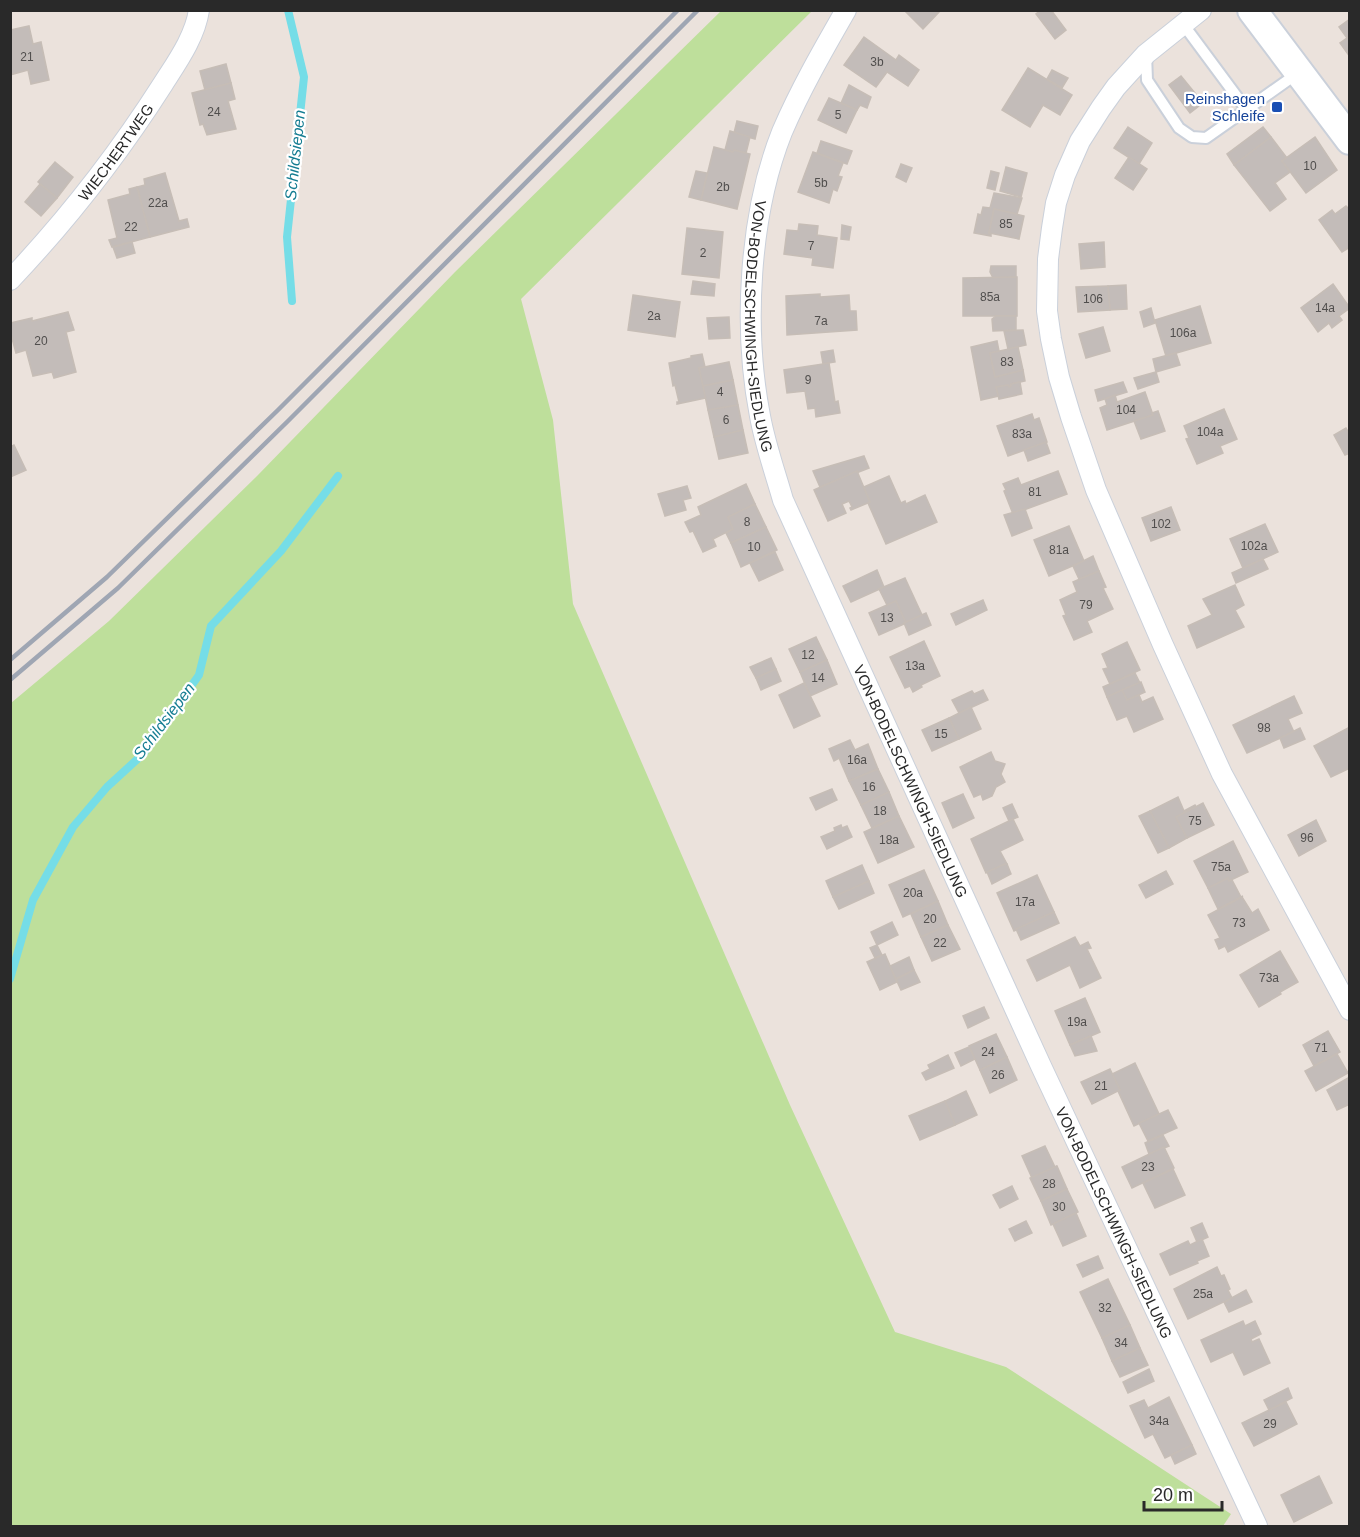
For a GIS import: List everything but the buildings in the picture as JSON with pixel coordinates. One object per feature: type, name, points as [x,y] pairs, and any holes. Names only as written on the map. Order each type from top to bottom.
[{"type":"main road","points":[[1252,10],[1350,140]]},
{"type":"street","name":"WIECHERTWEG","points":[[10,280],[75,205],[148,106],[183,51],[197,24],[199,10]]},
{"type":"street","name":"VON-BODELSCHWINGH-SIEDLUNG","points":[[846,10],[799,95],[782,133],[761,209],[754,253],[751,300],[752,340],[758,407],[770,458],[783,500],[1041,1066],[1257,1527]]},
{"type":"street","points":[[1201,10],[1146,54],[1116,87],[1080,141],[1056,203],[1048,259],[1047,311],[1051,339],[1059,377],[1096,490],[1163,645],[1222,774],[1350,1010]]},
{"type":"lane","points":[[1183,24],[1246,109]]},
{"type":"lane","points":[[1146,54],[1148,80],[1179,128],[1192,137],[1206,138],[1299,72]]},
{"type":"green space","points":[[721,11],[812,11],[521,299],[553,420],[573,604],[790,1105],[895,1332],[1006,1367],[1231,1514],[1223,1526],[11,1526],[11,703],[109,621],[258,475],[455,272]]},
{"type":"waterway","name":"Schildsiepen","points":[[288,10],[304,77],[287,237],[292,301]]},
{"type":"waterway","name":"Schildsiepen","points":[[10,979],[33,900],[73,827],[107,787],[143,754],[199,675],[211,626],[281,551],[338,476]]},
{"type":"railway","points":[[10,660],[107,577],[278,410],[678,10]]},
{"type":"railway","points":[[10,680],[118,588],[698,10]]},
{"type":"place","name":"Reinshagen Schleife","points":[[1277,107]]}]
